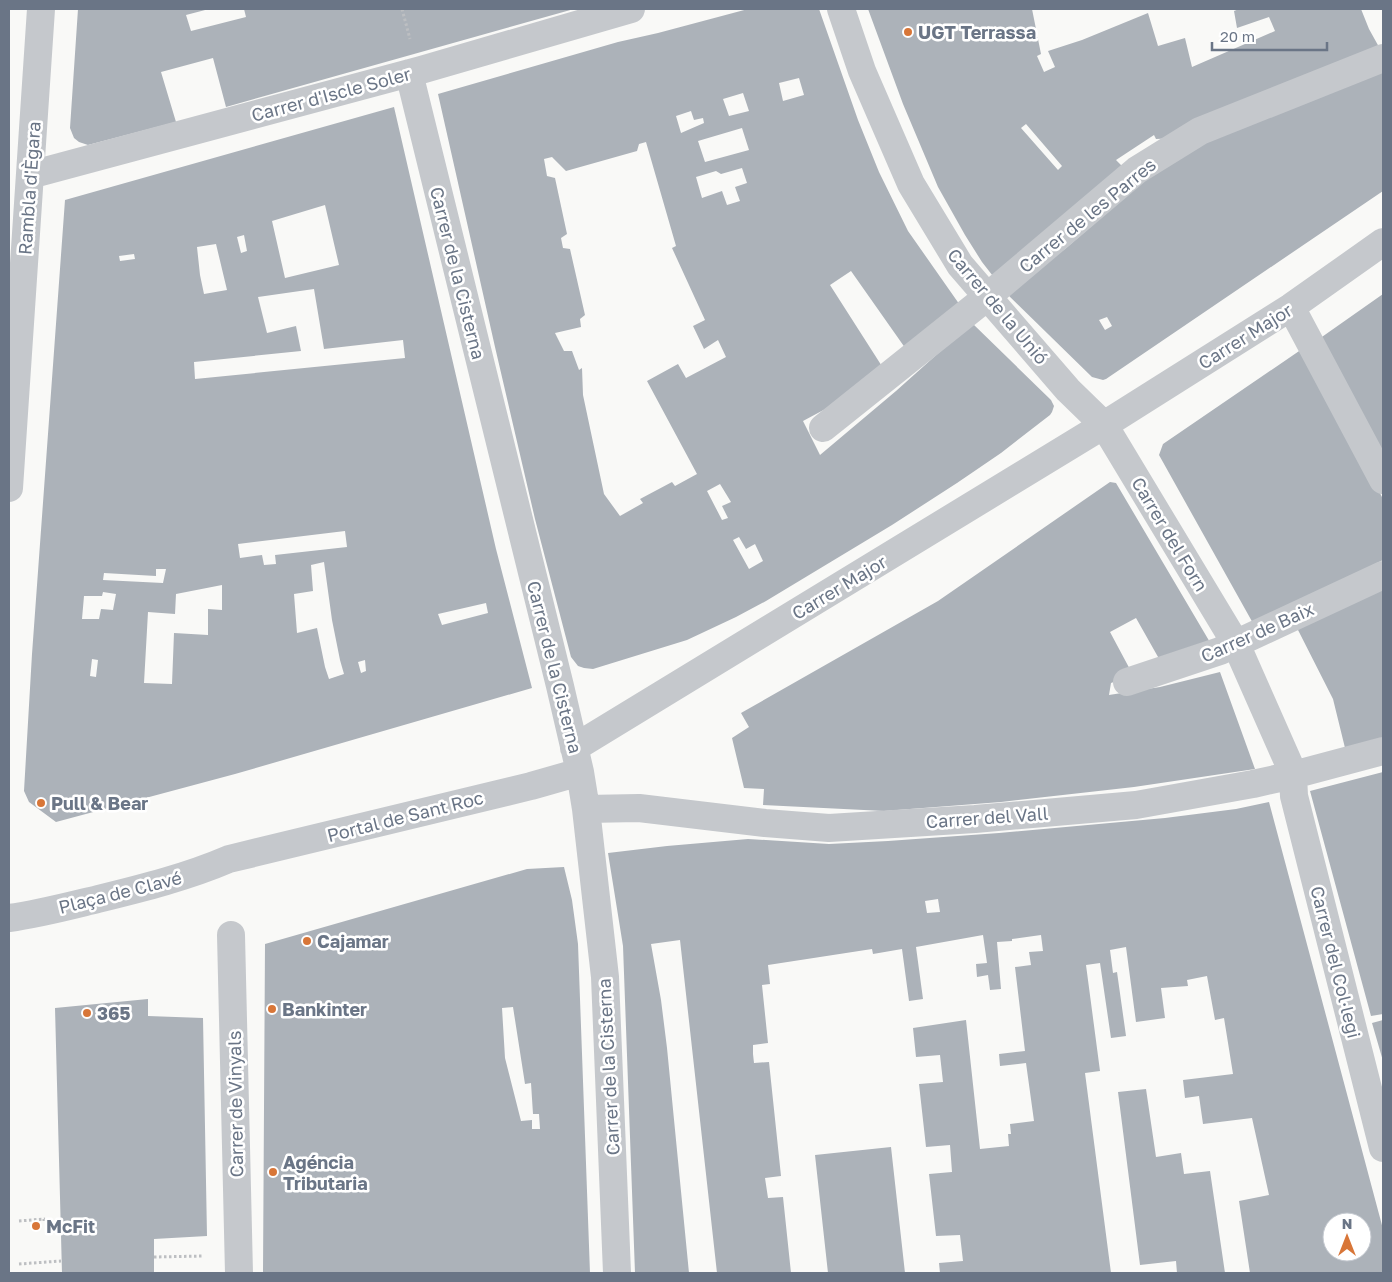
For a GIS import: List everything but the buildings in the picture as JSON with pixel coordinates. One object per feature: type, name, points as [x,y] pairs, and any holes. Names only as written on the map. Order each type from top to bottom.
[{"type":"street","name":"Rambla d'Ègara","points":[[9,488],[41,9]]},
{"type":"street","name":"Carrer d'Iscle Soler","points":[[30,175],[409,73],[631,9]]},
{"type":"street","name":"Carrer de la Unió","points":[[841,9],[862,71],[911,184],[960,266],[1068,390],[1104,425]]},
{"type":"street","name":"Carrer de les Parres","points":[[823,428],[987,297],[1138,170],[1200,131],[1383,58]]},
{"type":"street","name":"Carrer de la Cisterna","points":[[409,73],[577,760],[586,808],[605,977],[617,1273]]},
{"type":"street","name":"Carrer Major","points":[[577,760],[1291,307],[1383,242]]},
{"type":"street","points":[[1291,307],[1383,480]]},
{"type":"street","points":[[1104,425],[1109,456]]},
{"type":"street","name":"Carrer del Forn","points":[[1104,425],[1236,644],[1293,775]]},
{"type":"street","name":"Carrer de Baix","points":[[1127,682],[1220,651],[1383,575]]},
{"type":"street","name":"Carrer del Vall","points":[[586,808],[639,808],[765,823],[828,828],[975,819],[1136,805],[1253,784],[1383,751]]},
{"type":"street","name":"Portal de Sant Roc","points":[[229,859],[512,790],[577,760]]},
{"type":"street","name":"Carrer del Col·legi","points":[[1293,775],[1294,796],[1383,1148]]},
{"type":"street","name":"Plaça de Clavé","points":[[9,918],[65,907],[166,882],[203,871],[229,859]]},
{"type":"street","name":"Carrer de Vinyals","points":[[231,935],[238,1273]]},
{"type":"path","points":[[402,9],[411,42]]},
{"type":"path","points":[[20,1220],[44,1219],[44,1221]]},
{"type":"path","points":[[154,1257],[210,1255]]},
{"type":"path","points":[[18,1264],[61,1262]]},
{"type":"place","name":"UGT Terrassa","points":[[908,32]]},
{"type":"place","name":"Pull & Bear","points":[[41,803]]},
{"type":"place","name":"Cajamar","points":[[307,941]]},
{"type":"place","name":"Bankinter","points":[[272,1009]]},
{"type":"place","name":"365","points":[[87,1013]]},
{"type":"place","name":"Agéncia Tributaria","points":[[273,1172]]},
{"type":"place","name":"McFit","points":[[36,1226]]}]
